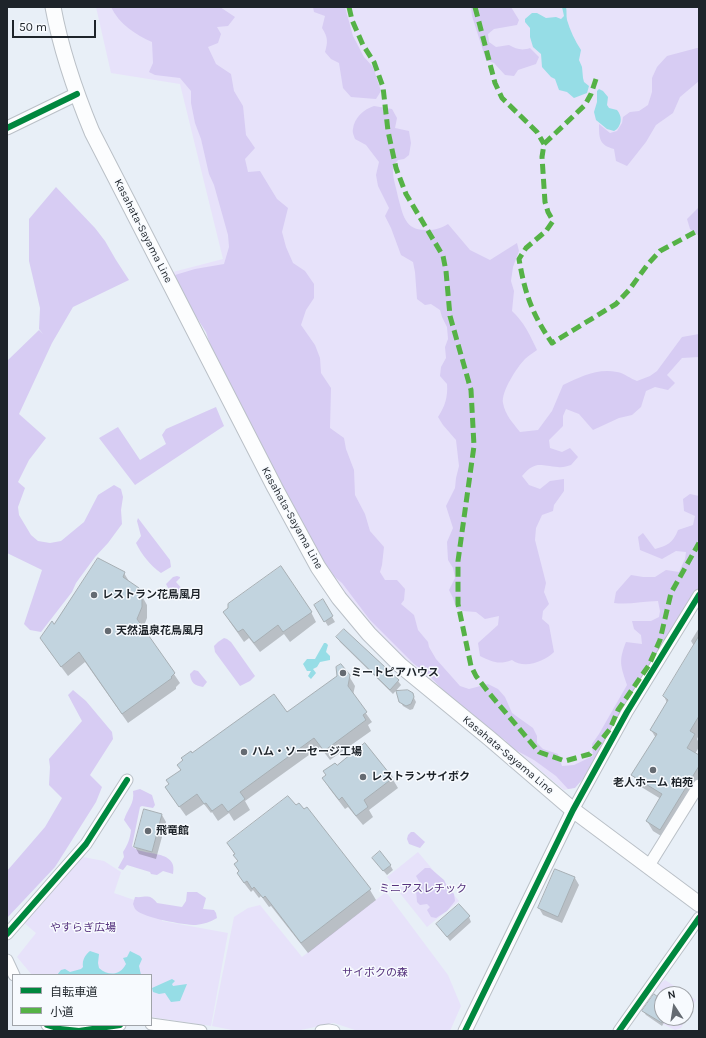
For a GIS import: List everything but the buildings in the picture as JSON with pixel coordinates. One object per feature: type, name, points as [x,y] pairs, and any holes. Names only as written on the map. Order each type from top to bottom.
[{"type":"main road","name":"Kasahata-Sayama Line","points":[[53,7],[64,57],[77,94],[102,151],[307,549],[328,583],[369,634],[385,651],[432,692],[489,738],[572,810],[699,904]]},
{"type":"street","points":[[7,128],[77,94]]},
{"type":"street","points":[[464,1031],[572,810],[627,712],[699,595]]},
{"type":"street","points":[[7,934],[86,844],[127,780]]},
{"type":"street","points":[[648,867],[699,785]]},
{"type":"street","points":[[619,1031],[699,918]]},
{"type":"street","points":[[7,960],[14,974]]},
{"type":"street","points":[[152,1024],[201,1031]]},
{"type":"street","points":[[50,1026],[60,1029],[79,1031],[113,1026]]},
{"type":"street","points":[[321,1031],[334,1031]]},
{"type":"green space","points":[[96,7],[699,7],[699,583],[574,788],[564,790],[402,656],[357,612],[323,560],[233,382],[173,272],[223,259],[180,84],[111,73]]},
{"type":"green space","points":[[111,7],[220,7],[235,17],[228,26],[217,27],[221,34],[218,43],[208,47],[216,64],[231,74],[234,91],[243,106],[246,135],[255,148],[245,159],[248,172],[260,171],[277,199],[288,208],[282,232],[286,247],[293,263],[305,271],[314,284],[314,298],[306,310],[301,325],[315,345],[320,358],[321,373],[331,388],[330,428],[344,438],[346,449],[354,470],[355,495],[365,514],[370,531],[384,547],[380,572],[385,580],[397,580],[405,589],[404,600],[401,604],[414,615],[418,630],[428,642],[429,647],[436,659],[460,686],[469,689],[488,684],[498,689],[505,697],[512,713],[533,728],[537,736],[537,743],[543,749],[558,754],[562,766],[574,765],[593,756],[592,744],[627,685],[621,664],[622,654],[626,642],[642,644],[641,635],[634,629],[632,621],[651,621],[659,617],[660,611],[658,601],[625,604],[614,603],[616,592],[631,575],[655,577],[666,570],[679,572],[685,559],[686,552],[676,551],[662,559],[640,550],[638,537],[643,533],[655,549],[663,547],[669,543],[674,538],[678,530],[693,525],[695,516],[684,511],[683,499],[690,494],[699,496],[699,590],[588,773],[575,788],[568,789],[556,776],[534,760],[512,748],[505,740],[485,727],[451,699],[428,674],[414,664],[370,620],[342,583],[328,571],[317,555],[214,358],[206,332],[185,300],[175,275],[195,269],[224,264],[229,247],[228,235],[214,185],[209,174],[201,139],[195,123],[191,103],[191,91],[180,78],[155,75],[149,72],[153,63],[152,42],[140,36],[123,24]]},
{"type":"green space","points":[[313,7],[345,7],[353,36],[364,57],[373,67],[381,91],[376,99],[351,97],[343,88],[339,63],[331,59],[325,52],[327,40],[322,28],[325,16],[314,12]]},
{"type":"green space","points":[[471,7],[511,7],[519,20],[517,25],[494,29],[488,34],[489,42],[496,47],[509,45],[519,49],[530,48],[539,57],[536,64],[518,70],[514,76],[505,75],[494,63],[486,60],[472,16]]},
{"type":"green space","points":[[699,48],[699,81],[680,97],[673,113],[656,125],[646,142],[627,166],[616,161],[614,149],[605,145],[601,140],[599,124],[610,133],[617,131],[622,123],[623,117],[630,112],[639,111],[648,105],[652,92],[652,78],[657,67],[667,56]]},
{"type":"green space","points":[[374,106],[392,109],[397,118],[395,128],[409,131],[411,143],[409,155],[404,159],[398,160],[393,166],[393,170],[394,182],[402,210],[409,225],[420,230],[433,230],[448,224],[470,250],[490,260],[517,243],[519,251],[513,267],[511,281],[514,291],[512,311],[523,324],[537,350],[526,358],[518,368],[504,393],[503,403],[506,411],[520,432],[538,430],[552,411],[563,385],[589,374],[603,371],[620,373],[637,381],[650,376],[657,371],[682,337],[699,334],[699,357],[682,358],[667,375],[675,383],[668,390],[655,387],[646,391],[641,407],[632,415],[619,418],[593,430],[579,414],[566,409],[563,416],[563,426],[549,440],[550,448],[562,452],[570,448],[578,457],[571,465],[560,467],[538,465],[531,468],[522,476],[529,485],[540,489],[550,481],[564,479],[564,491],[554,505],[553,511],[542,515],[536,528],[535,540],[546,583],[544,592],[549,604],[543,611],[542,619],[549,625],[554,652],[545,659],[534,663],[522,664],[512,660],[496,662],[480,656],[478,643],[498,625],[499,616],[485,619],[476,612],[463,611],[456,608],[449,590],[455,578],[453,568],[448,560],[447,542],[453,528],[446,506],[455,488],[459,466],[456,440],[438,417],[444,405],[447,393],[447,384],[440,376],[441,367],[446,358],[445,347],[448,339],[447,327],[440,310],[431,304],[425,305],[417,299],[413,262],[401,255],[385,216],[389,208],[378,186],[376,175],[379,162],[366,145],[355,139],[353,130],[355,121],[363,112]]},
{"type":"green space","points":[[56,187],[95,228],[105,241],[129,280],[73,307],[52,343],[19,414],[46,438],[29,460],[18,482],[25,488],[18,507],[19,515],[31,535],[38,541],[50,543],[61,541],[84,522],[98,495],[114,485],[121,489],[123,497],[121,510],[122,524],[95,557],[76,583],[72,592],[41,632],[30,630],[24,624],[42,570],[7,553],[7,361],[39,330],[43,334],[39,329],[40,308],[29,261],[29,219]]},
{"type":"green space","points":[[699,207],[699,236],[690,229],[687,219]]},
{"type":"green space","points":[[216,407],[224,426],[135,485],[99,438],[118,427],[140,460],[166,444],[162,435],[166,429]]},
{"type":"green space","points":[[138,518],[170,560],[171,567],[161,573],[147,560],[136,543],[141,536],[137,521]]},
{"type":"green space","points":[[177,576],[180,578],[176,582],[184,591],[179,595],[174,594],[166,584],[173,577]]},
{"type":"green space","points":[[224,638],[231,642],[255,676],[250,681],[240,686],[215,652],[214,646]]},
{"type":"green space","points":[[194,670],[198,671],[207,682],[203,687],[192,682],[190,674]]},
{"type":"green space","points":[[73,690],[86,701],[112,732],[113,739],[90,775],[102,787],[96,802],[55,867],[7,918],[7,871],[45,827],[62,798],[49,785],[49,759],[82,721],[68,695]]},
{"type":"green space","points":[[140,789],[152,795],[155,805],[153,808],[140,807],[132,846],[136,849],[158,854],[170,860],[173,866],[173,874],[163,871],[157,875],[151,874],[150,872],[127,865],[123,870],[118,868],[124,857],[123,852],[131,830],[124,820],[125,816],[132,803],[133,791]]},
{"type":"green space","points":[[411,832],[414,832],[425,842],[420,848],[409,844],[407,839]]},
{"type":"green space","name":"ミニアスレチック","points":[[418,852],[459,901],[427,927],[387,877]]},
{"type":"green space","name":"やすらぎ広場","points":[[83,857],[104,861],[121,872],[114,893],[163,910],[162,921],[228,933],[211,1026],[152,1017],[152,974],[31,974],[17,957],[36,933],[23,922]]},
{"type":"green space","points":[[425,868],[430,868],[444,880],[454,894],[455,901],[447,911],[436,918],[431,917],[427,910],[430,907],[427,904],[420,905],[417,902],[416,890],[421,885],[416,876]]},
{"type":"green space","points":[[187,892],[197,892],[206,898],[203,909],[214,910],[217,918],[207,923],[196,925],[183,924],[147,916],[135,909],[133,904],[135,897],[149,897],[157,903],[182,907],[186,901]]},
{"type":"green space","name":"サイボクの森","points":[[386,892],[448,975],[461,1006],[450,1031],[358,1031],[334,1023],[296,1031],[237,1031],[212,1026],[234,917],[248,908],[260,905],[302,957]]},
{"type":"green space","points":[[665,980],[674,986],[656,986]]},
{"type":"green space","points":[[667,1026],[682,1026],[681,1028],[675,1030]]},
{"type":"water","points":[[562,7],[566,7],[568,24],[581,50],[579,60],[582,67],[583,78],[584,82],[589,86],[587,93],[574,98],[567,92],[559,90],[555,79],[551,77],[542,67],[541,54],[533,47],[530,37],[530,28],[525,22],[525,19],[532,13],[537,13],[546,18],[556,17],[561,19],[564,16]]},
{"type":"water","points":[[599,89],[608,97],[607,105],[609,108],[617,110],[620,115],[620,124],[614,131],[607,129],[596,120],[594,112],[597,102],[597,91]]},
{"type":"water","points":[[324,643],[328,645],[326,652],[330,656],[330,660],[320,662],[317,667],[313,669],[316,673],[311,679],[308,676],[311,671],[307,671],[303,664],[307,659],[315,659]]},
{"type":"water","points":[[90,951],[99,954],[99,968],[102,971],[114,974],[58,974],[61,970],[65,969],[70,972],[81,969],[83,967],[84,958]]},
{"type":"water","points":[[130,951],[140,956],[142,959],[139,966],[141,974],[114,974],[121,971],[126,964],[123,958],[127,957]]},
{"type":"water","points":[[172,979],[175,981],[172,984],[173,986],[187,984],[180,1001],[171,1002],[165,993],[159,994],[153,992],[152,988]]},
{"type":"marked path","points":[[349,7],[352,20],[363,45],[374,62],[383,87],[388,131],[396,168],[406,194],[443,256],[446,271],[450,316],[471,390],[474,446],[458,561],[458,604],[471,666],[476,676],[489,693],[539,752],[565,761],[590,754],[610,729],[618,710],[649,665],[660,640],[671,593],[699,543]]},
{"type":"marked path","points":[[475,7],[495,83],[502,98],[537,132],[544,144]]},
{"type":"marked path","points":[[596,79],[591,94],[585,105],[544,144],[542,157],[545,202],[553,221],[546,231],[526,248],[519,259],[530,303],[539,323],[552,343],[616,304],[660,251],[699,230]]},
{"type":"cycle path","points":[[7,128],[77,94]]},
{"type":"cycle path","points":[[465,1031],[573,810],[627,712],[699,595]]},
{"type":"cycle path","points":[[7,934],[86,844],[127,780]]},
{"type":"cycle path","points":[[619,1031],[699,918]]},
{"type":"cycle path","points":[[50,1026],[60,1029],[79,1031],[113,1026]]},
{"type":"place","name":"レストラン花鳥風月","points":[[94,595]]},
{"type":"place","name":"天然温泉花鳥風月","points":[[108,631]]},
{"type":"place","name":"ミートピアハウス","points":[[343,673]]},
{"type":"place","name":"ハム・ソーセージ工場","points":[[244,752]]},
{"type":"place","name":"老人ホーム 柏苑","points":[[653,770]]},
{"type":"place","name":"レストランサイボク","points":[[363,777]]},
{"type":"place","name":"飛竜館","points":[[148,831]]}]
